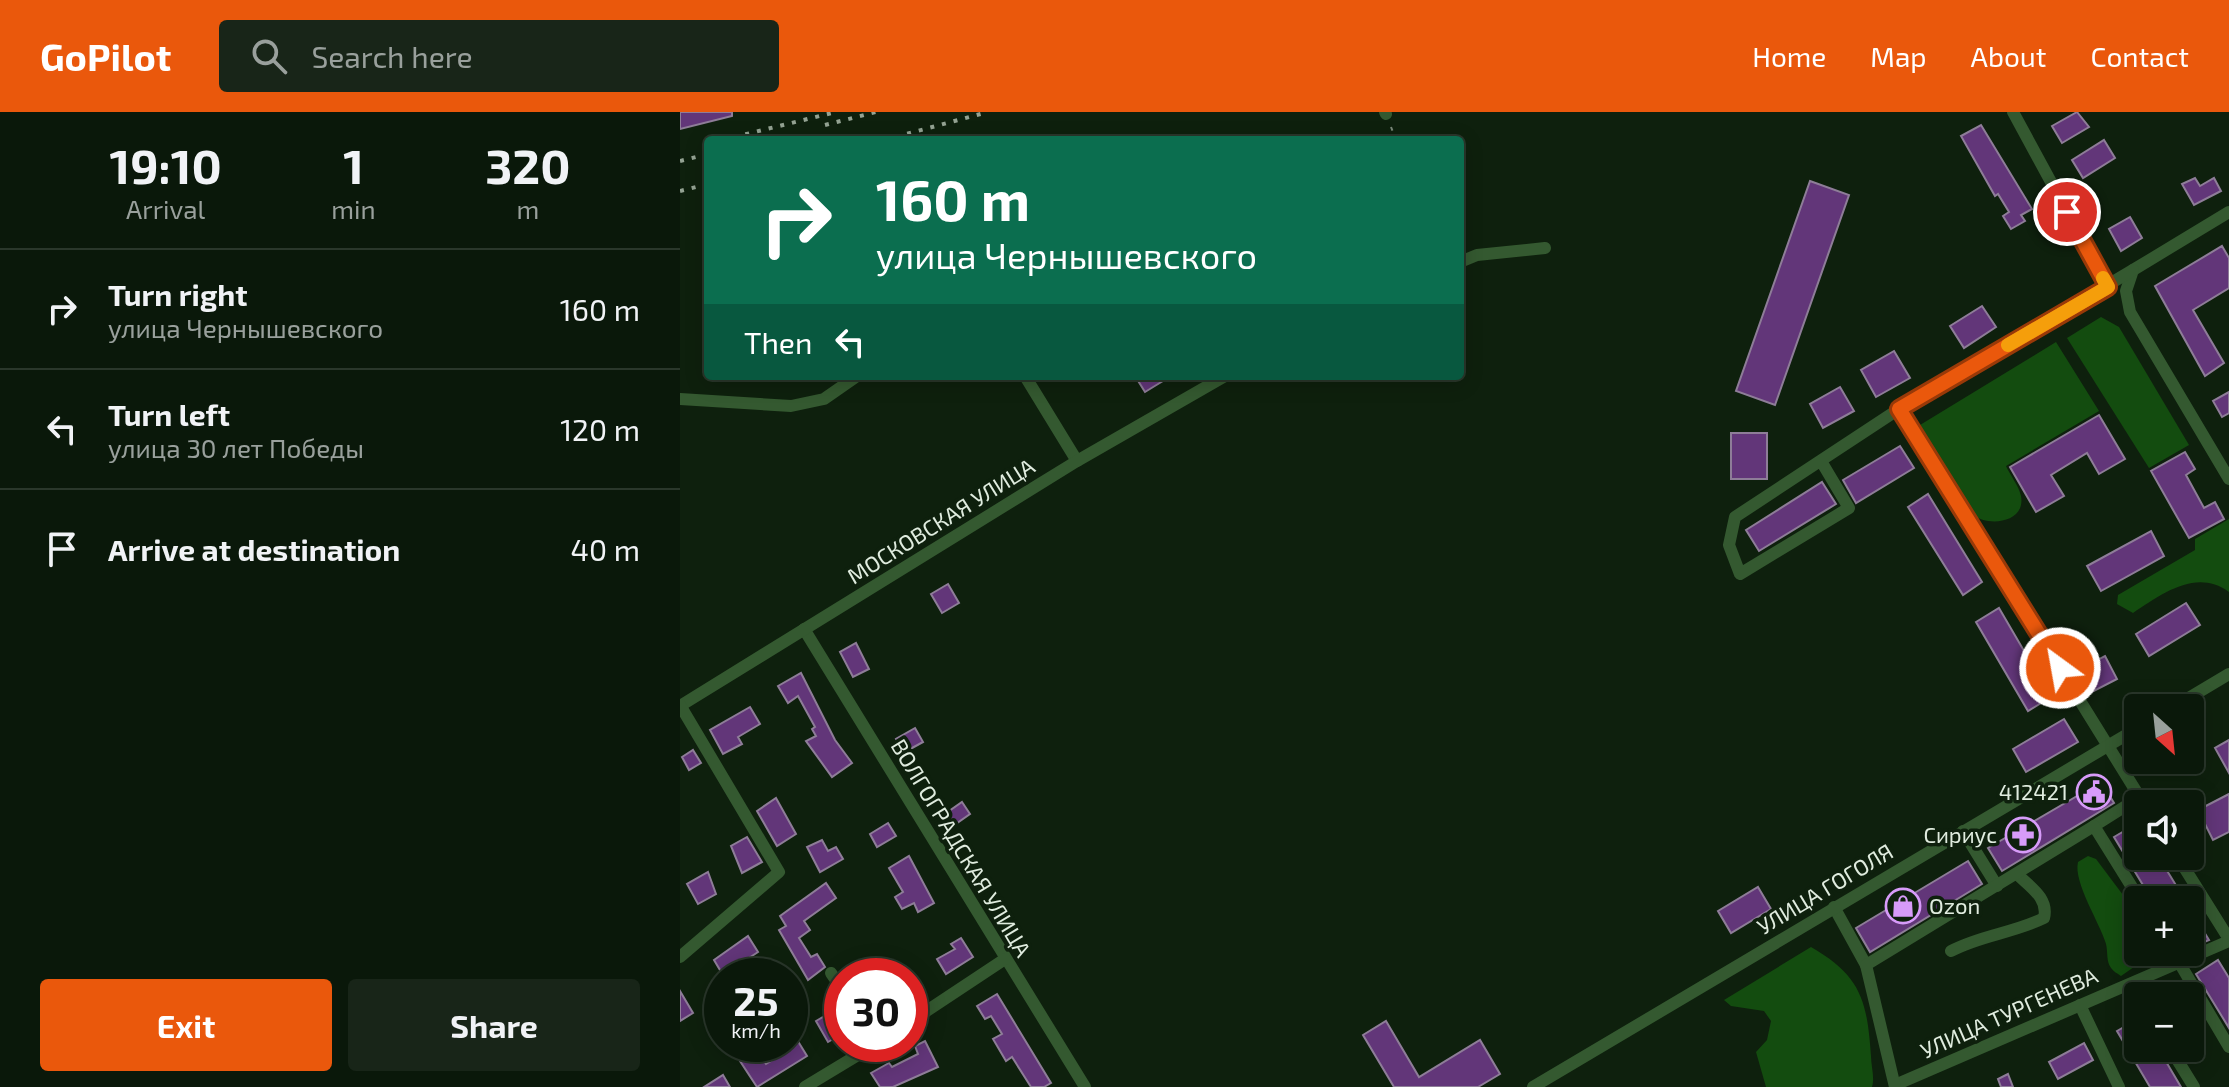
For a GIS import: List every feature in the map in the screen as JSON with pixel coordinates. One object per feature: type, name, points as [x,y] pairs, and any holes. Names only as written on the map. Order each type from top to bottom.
[{"type":"street","points":[[2013,112],[2108,287]]},
{"type":"street","points":[[1821,461],[1849,508],[1740,574],[1729,545],[1735,517],[1899,409],[2229,212]]},
{"type":"street","points":[[1464,258],[1545,248]]},
{"type":"street","points":[[2133,270],[2126,291],[2130,312],[2229,479]]},
{"type":"street","points":[[680,399],[791,406],[824,399],[851,380]]},
{"type":"street","points":[[1027,380],[1077,461]]},
{"type":"street","name":"МОСКОВСКАЯ УЛИЦА","points":[[680,706],[1077,461],[1218,380]]},
{"type":"street","points":[[1899,409],[2135,790]]},
{"type":"street","name":"ВОЛГОГРАДСКАЯ УЛИЦА","points":[[804,629],[1085,1087]]},
{"type":"street","points":[[2195,694],[2229,674]]},
{"type":"street","points":[[680,706],[779,872],[680,957]]},
{"type":"street","name":"УЛИЦА ГОГОЛЯ","points":[[1533,1087],[2124,737]]},
{"type":"street","points":[[1866,965],[2124,810]]},
{"type":"street","points":[[2094,826],[2131,886]]},
{"type":"street","points":[[1963,831],[1997,886]]},
{"type":"street","points":[[2186,870],[2229,940]]},
{"type":"street","points":[[1951,951],[1968,942],[2024,928],[2044,918],[2046,909],[2041,897],[2017,874]]},
{"type":"street","points":[[1834,907],[1866,965],[1895,1086]]},
{"type":"street","name":"УЛИЦА ТУРГЕНЕВА","points":[[2204,948],[2229,940]]},
{"type":"street","points":[[928,1010],[1005,959]]},
{"type":"street","name":"УЛИЦА ТУРГЕНЕВА","points":[[2130,982],[2159,966]]},
{"type":"street","points":[[2181,966],[2229,1047]]},
{"type":"street","name":"УЛИЦА ТУРГЕНЕВА","points":[[1895,1086],[2124,985]]},
{"type":"street","points":[[2080,1005],[2119,1087]]},
{"type":"street","points":[[805,1087],[846,1062]]},
{"type":"street","points":[[2179,1062],[2194,1087]]},
{"type":"path","points":[[1386,113],[1395,136]]},
{"type":"green space","points":[[2101,317],[2119,327],[2189,445],[2149,468],[2067,338]]},
{"type":"green space","points":[[2056,342],[2099,411],[2006,466],[2021,496],[2018,512],[2004,520],[1980,519],[1973,515],[1920,425]]},
{"type":"green space","points":[[2229,519],[2229,592],[2217,585],[2192,583],[2167,592],[2133,613],[2117,604],[2118,595],[2195,550],[2195,539]]},
{"type":"green space","points":[[2088,856],[2096,859],[2124,896],[2124,966],[2135,966],[2121,976],[2109,965],[2103,935],[2079,880],[2078,862]]},
{"type":"green space","points":[[1811,947],[1841,968],[1858,991],[1867,1019],[1872,1087],[1766,1087],[1756,1052],[1767,1040],[1771,1021],[1764,1011],[1731,1006],[1724,1000]]},
{"type":"building","points":[[680,112],[732,112],[732,116],[680,129]]},
{"type":"building","points":[[2077,112],[2089,127],[2062,143],[2052,126]]},
{"type":"building","points":[[1981,125],[2032,209],[2021,215],[2025,221],[2011,229],[2003,216],[2009,212],[1998,194],[1995,196],[1961,136]]},
{"type":"building","points":[[2104,140],[2115,158],[2083,178],[2072,160]]},
{"type":"building","points":[[2195,178],[2200,186],[2214,178],[2221,191],[2194,205],[2182,184]]},
{"type":"building","points":[[1810,181],[1849,195],[1775,405],[1736,391]]},
{"type":"building","points":[[2130,217],[2142,238],[2121,251],[2109,229]]},
{"type":"building","points":[[2222,246],[2229,258],[2229,288],[2193,310],[2224,363],[2205,376],[2155,286]]},
{"type":"building","points":[[1982,306],[1996,327],[1964,348],[1950,326]]},
{"type":"building","points":[[1894,351],[1910,378],[1876,397],[1861,370]]},
{"type":"building","points":[[1138,380],[1164,380],[1145,392]]},
{"type":"building","points":[[1840,387],[1854,411],[1823,428],[1810,404]]},
{"type":"building","points":[[2229,392],[2229,413],[2222,417],[2213,401]]},
{"type":"building","points":[[2099,415],[2125,459],[2099,474],[2087,453],[2051,475],[2064,496],[2036,512],[2010,467]]},
{"type":"building","points":[[1731,433],[1767,433],[1767,479],[1731,479]]},
{"type":"building","points":[[1900,446],[1914,468],[1856,503],[1843,480]]},
{"type":"building","points":[[2185,452],[2195,469],[2186,475],[2204,508],[2215,502],[2224,519],[2189,538],[2151,471]]},
{"type":"building","points":[[1822,482],[1836,504],[1759,551],[1746,530]]},
{"type":"building","points":[[1928,494],[1982,582],[1963,595],[1908,507]]},
{"type":"building","points":[[2151,531],[2164,556],[2101,591],[2087,566]]},
{"type":"building","points":[[948,584],[959,603],[942,613],[931,594]]},
{"type":"building","points":[[2186,603],[2200,625],[2149,656],[2136,634]]},
{"type":"building","points":[[1999,608],[2051,697],[2028,711],[1976,622]]},
{"type":"building","points":[[856,643],[869,669],[853,677],[840,652]]},
{"type":"building","points":[[2105,656],[2117,679],[2090,693],[2078,670]]},
{"type":"building","points":[[801,673],[835,740],[852,763],[832,777],[806,741],[816,736],[812,729],[815,727],[798,696],[788,703],[778,686]]},
{"type":"building","points":[[750,707],[760,724],[738,737],[742,744],[723,754],[710,730]]},
{"type":"building","points":[[2064,719],[2078,742],[2026,772],[2013,749]]},
{"type":"building","points":[[915,728],[923,742],[903,753],[896,739]]},
{"type":"building","points":[[2229,740],[2229,773],[2215,748]]},
{"type":"building","points":[[693,750],[701,763],[689,770],[682,757]]},
{"type":"building","points":[[2101,782],[2114,803],[2002,871],[1988,848]]},
{"type":"building","points":[[2229,794],[2229,832],[2213,840],[2204,822],[2204,807]]},
{"type":"building","points":[[776,798],[796,834],[777,846],[757,811]]},
{"type":"building","points":[[962,802],[970,814],[950,828],[942,816]]},
{"type":"building","points":[[888,823],[896,836],[877,847],[870,834]]},
{"type":"building","points":[[2124,831],[2124,854],[2114,837]]},
{"type":"building","points":[[747,837],[762,862],[742,873],[731,846]]},
{"type":"building","points":[[822,840],[828,851],[836,847],[843,859],[820,872],[807,847]]},
{"type":"building","points":[[909,856],[934,903],[918,912],[914,903],[902,909],[895,897],[903,892],[889,868]]},
{"type":"building","points":[[1968,861],[1982,884],[1870,952],[1856,928]]},
{"type":"building","points":[[2134,870],[2167,870],[2176,886],[2144,886]]},
{"type":"building","points":[[708,872],[716,894],[698,904],[687,884]]},
{"type":"building","points":[[826,883],[836,898],[804,921],[810,930],[799,938],[811,957],[817,954],[824,965],[808,980],[808,958],[795,958],[779,930],[786,926],[780,916]]},
{"type":"building","points":[[1758,887],[1771,909],[1731,933],[1718,911]]},
{"type":"building","points":[[748,936],[758,952],[749,958],[717,958]]},
{"type":"building","points":[[961,938],[973,957],[946,974],[937,959],[955,949],[951,944]]},
{"type":"building","points":[[2218,960],[2229,978],[2229,1028],[2204,987],[2204,982],[2196,974]]},
{"type":"building","points":[[680,991],[693,1013],[680,1021]]},
{"type":"building","points":[[997,994],[1051,1083],[1044,1087],[1031,1087],[1012,1057],[1006,1061],[993,1039],[1002,1034],[991,1016],[985,1019],[977,1006]]},
{"type":"building","points":[[824,1016],[824,1035],[816,1021]]},
{"type":"building","points":[[1386,1021],[1419,1077],[1480,1040],[1500,1074],[1478,1087],[1394,1087],[1363,1035]]},
{"type":"building","points":[[2124,1027],[2124,1043],[2117,1031]]},
{"type":"building","points":[[2084,1043],[2093,1060],[2058,1079],[2049,1062]]},
{"type":"building","points":[[928,1047],[938,1067],[893,1087],[880,1087],[871,1073],[889,1063],[892,1067],[902,1062],[928,1062]]},
{"type":"building","points":[[741,1062],[797,1062],[757,1087]]},
{"type":"building","points":[[2135,1062],[2166,1062],[2181,1087],[2150,1087]]},
{"type":"building","points":[[2008,1074],[2013,1087],[2001,1087],[1998,1079]]},
{"type":"building","points":[[723,1075],[730,1087],[704,1087]]},
{"type":"railway","points":[[738,136],[836,112]]},
{"type":"railway","points":[[825,125],[876,112]]},
{"type":"railway","points":[[899,136],[988,112]]},
{"type":"railway","points":[[680,161],[704,155]]},
{"type":"railway","points":[[680,191],[704,185]]},
{"type":"slow traffic","points":[[2008,345],[2108,287],[2103,278]]},
{"type":"place","name":"412421","points":[[2094,792]]},
{"type":"place","name":"Сириус","points":[[2023,835]]},
{"type":"place","name":"Ozon","points":[[1903,906]]},
{"type":"route","points":[[2060,668],[1899,409],[2108,287],[2067,212]]}]
